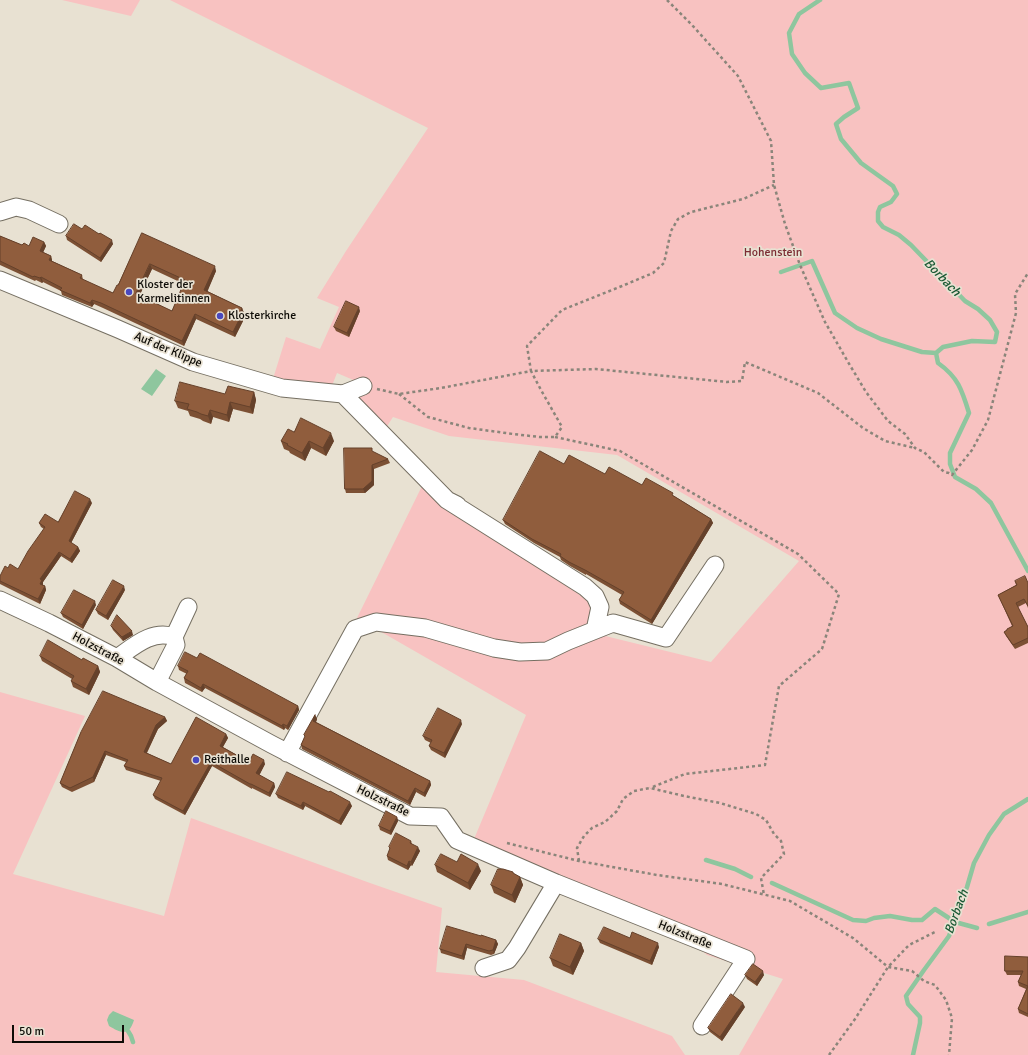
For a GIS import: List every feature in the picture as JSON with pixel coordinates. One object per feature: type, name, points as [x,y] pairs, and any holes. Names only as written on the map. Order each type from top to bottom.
[{"type":"street","points":[[0,212],[16,207],[29,210],[59,224]]},
{"type":"street","name":"Auf der Klippe","points":[[0,280],[193,362],[282,388],[343,394]]},
{"type":"street","points":[[363,386],[343,394],[447,500],[586,587],[595,596],[600,607],[595,630]]},
{"type":"street","points":[[447,500],[490,520]]},
{"type":"street","points":[[287,753],[355,629],[376,622],[425,628],[494,648],[520,652],[547,651],[614,623],[666,638],[715,565]]},
{"type":"street","name":"Holzstraße","points":[[0,600],[117,658],[157,682],[287,753],[410,816],[442,817],[457,840],[556,883],[746,959],[702,1026]]},
{"type":"street","points":[[157,682],[176,645],[174,637],[188,607]]},
{"type":"street","points":[[117,658],[140,642],[154,636],[160,634],[174,637]]},
{"type":"street","points":[[484,968],[508,960],[517,948],[556,883]]},
{"type":"path","points":[[667,0],[692,25],[738,76],[771,141],[774,185],[785,224],[800,265],[825,322],[866,392],[888,421],[905,434],[916,448]]},
{"type":"path","points":[[555,437],[562,428],[531,370],[527,346],[562,310],[653,273],[664,263],[671,231],[678,219],[691,212],[743,199],[774,185]]},
{"type":"path","points":[[363,386],[400,394],[441,388],[531,370],[596,369],[727,382],[742,381],[745,362],[818,393],[863,428],[885,441],[916,448],[924,452],[944,472],[952,475],[972,450],[988,420],[1016,313],[1015,294],[1028,273]]},
{"type":"path","points":[[400,394],[428,417],[469,428],[540,437],[555,437],[620,451],[798,554],[839,594],[822,649],[779,686],[765,765],[685,774],[650,788],[634,791],[623,799],[618,811],[605,822],[592,828],[584,836],[576,848],[579,861]]},
{"type":"path","points":[[650,788],[720,802],[756,814],[766,820],[774,834],[781,841],[784,854],[760,878],[764,895]]},
{"type":"path","points":[[506,843],[579,861],[658,875],[722,884],[790,901],[853,938],[888,966],[912,972],[924,981],[935,985],[946,1000],[952,1018],[949,1055]]},
{"type":"path","points":[[829,1055],[855,1019],[888,966],[909,945],[937,931]]},
{"type":"green space","points":[[62,0],[140,0],[131,16]]},
{"type":"green space","name":"Hohenstein","points":[[170,0],[1028,0],[1028,1055],[739,1055],[783,979],[707,955],[677,928],[469,851],[526,715],[357,618],[423,484],[445,502],[593,604],[585,631],[711,662],[799,561],[617,455],[449,436],[393,417],[384,431],[352,397],[358,382],[337,373],[331,388],[272,382],[286,337],[320,349],[339,307],[317,298],[346,251],[428,128]]},
{"type":"green space","points":[[0,692],[85,716],[13,874],[164,916],[191,818],[442,908],[436,972],[524,980],[672,1036],[685,1055],[0,1055]]},
{"type":"shaded area","points":[[156,369],[166,376],[152,396],[141,389]]},
{"type":"shaded area","points":[[113,1011],[134,1020],[130,1029],[121,1032],[109,1026],[107,1020]]},
{"type":"building","points":[[74,224],[82,229],[85,225],[112,240],[100,258],[66,236]]},
{"type":"building","points":[[142,233],[215,266],[204,290],[242,308],[239,315],[241,316],[233,332],[195,314],[182,341],[101,303],[92,300],[90,303],[60,290],[62,288],[41,277],[33,277],[0,261],[0,236],[22,245],[24,243],[29,246],[33,237],[44,242],[40,251],[51,256],[49,260],[82,275],[80,278],[113,293]],"holes":[[[150,264],[185,280],[172,311],[136,294]]]},
{"type":"building","points":[[346,301],[359,307],[347,333],[334,327]]},
{"type":"building","points":[[180,382],[225,394],[228,386],[254,392],[250,407],[230,402],[227,415],[210,410],[208,416],[187,409],[189,404],[175,401]]},
{"type":"building","points":[[301,418],[331,433],[323,448],[309,441],[302,453],[281,441],[288,429],[294,432]]},
{"type":"building","points":[[344,448],[372,448],[372,451],[388,459],[372,465],[372,481],[363,489],[345,489]]},
{"type":"building","points":[[540,451],[564,464],[569,455],[605,474],[609,467],[642,485],[646,478],[673,493],[672,495],[711,519],[651,620],[619,600],[624,592],[569,562],[560,556],[561,554],[532,539],[503,520]]},
{"type":"building","points":[[75,491],[90,499],[69,541],[78,547],[70,559],[59,552],[40,579],[42,580],[40,584],[45,586],[38,599],[0,581],[0,576],[5,566],[8,568],[10,564],[18,569],[28,551],[45,527],[39,523],[45,514],[58,522]]},
{"type":"building","points":[[1025,576],[1028,583],[1028,606],[1024,599],[1016,603],[1028,627],[1028,638],[1013,645],[1004,632],[1013,626],[998,595],[1017,585],[1015,581]]},
{"type":"building","points":[[113,580],[124,586],[106,616],[96,610]]},
{"type":"building","points":[[74,590],[95,601],[82,625],[61,613]]},
{"type":"building","points":[[117,615],[132,631],[122,637],[111,626]]},
{"type":"building","points":[[48,640],[82,660],[83,658],[98,666],[86,689],[71,681],[74,676],[40,656]]},
{"type":"building","points":[[185,652],[197,658],[200,653],[298,706],[287,726],[283,724],[282,726],[203,684],[201,688],[184,678],[188,671],[178,666]]},
{"type":"building","points":[[103,691],[165,717],[156,725],[144,752],[171,764],[196,717],[226,734],[220,746],[249,762],[253,754],[264,760],[256,773],[274,783],[269,793],[211,762],[183,811],[153,795],[162,778],[124,766],[128,760],[105,751],[93,777],[70,788],[60,783],[81,732]]},
{"type":"building","points":[[438,708],[461,720],[444,753],[429,746],[432,740],[423,736]]},
{"type":"building","points":[[315,715],[313,721],[430,781],[424,793],[415,788],[408,801],[301,745],[305,736],[304,735]]},
{"type":"building","points":[[287,772],[329,792],[330,791],[350,802],[339,821],[303,802],[301,806],[276,794]]},
{"type":"building","points":[[386,811],[397,817],[390,831],[379,826]]},
{"type":"building","points":[[396,833],[411,841],[410,843],[418,847],[411,862],[409,861],[407,866],[387,856],[389,847]]},
{"type":"building","points":[[441,854],[457,862],[461,854],[478,864],[468,883],[435,865]]},
{"type":"building","points":[[498,869],[513,872],[520,877],[512,895],[491,885]]},
{"type":"building","points":[[447,926],[496,940],[493,950],[489,951],[466,944],[462,956],[440,949]]},
{"type":"building","points":[[604,927],[630,938],[632,932],[658,943],[650,961],[598,939]]},
{"type":"building","points":[[560,934],[581,943],[570,967],[550,958]]},
{"type":"building","points":[[1005,956],[1028,957],[1028,986],[1018,982],[1023,971],[1005,971]]},
{"type":"building","points":[[753,964],[763,971],[755,982],[745,975]]},
{"type":"building","points":[[1028,986],[1028,1014],[1018,1009]]},
{"type":"building","points":[[731,994],[743,1003],[720,1037],[708,1028]]},
{"type":"waterway","name":"Borbach","points":[[820,0],[799,14],[789,33],[792,54],[805,73],[821,88],[849,83],[858,108],[836,124],[841,139],[861,163],[893,186],[897,194],[891,202],[880,207],[878,212],[878,221],[883,227],[899,235],[911,245],[965,301],[978,309],[990,320],[997,332],[995,342],[972,341],[943,347],[936,353],[938,363],[955,379],[964,397],[969,413],[950,453],[950,464],[955,477],[976,489],[991,503],[1028,571]]},
{"type":"waterway","points":[[781,272],[812,261],[835,313],[857,328],[881,339],[922,352],[936,353]]},
{"type":"waterway","name":"Borbach","points":[[913,1055],[920,1017],[908,1004],[906,996],[949,936],[974,863],[989,835],[1004,814],[1028,799]]},
{"type":"waterway","points":[[706,860],[735,869],[751,877]]},
{"type":"waterway","points":[[772,883],[853,920],[866,921],[874,918],[890,916],[912,920],[922,920],[935,909],[955,922],[977,928]]},
{"type":"waterway","points":[[989,924],[1028,912]]},
{"type":"waterway","points":[[128,1031],[133,1042]]},
{"type":"place","name":"Kloster der Karmelitinnen","points":[[129,292]]},
{"type":"place","name":"Klosterkirche","points":[[220,316]]},
{"type":"place","name":"Reithalle","points":[[196,760]]}]
